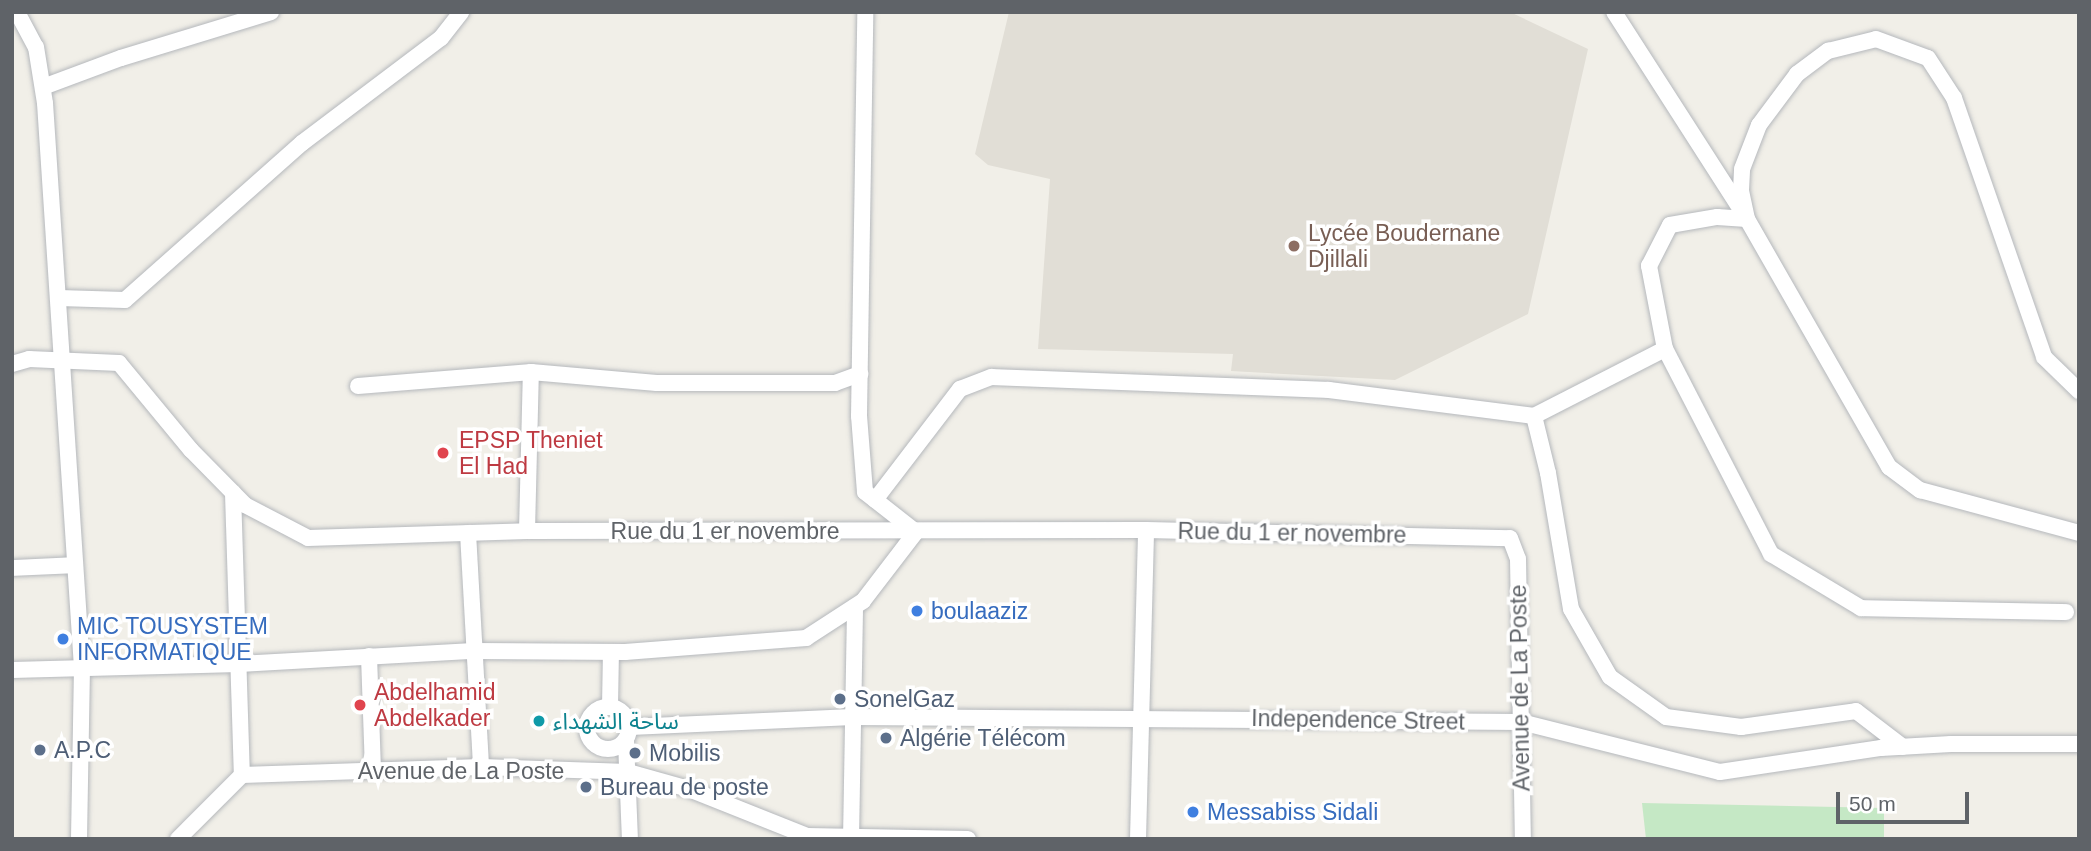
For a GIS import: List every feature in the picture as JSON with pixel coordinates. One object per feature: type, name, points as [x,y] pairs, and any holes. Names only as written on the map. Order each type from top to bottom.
[{"type":"street","points":[[17,12],[36,47],[43,87],[59,298],[82,667],[79,839]]},
{"type":"street","points":[[43,87],[121,58],[271,12]]},
{"type":"street","points":[[59,298],[125,300],[302,143],[441,38],[461,12]]},
{"type":"street","points":[[12,670],[239,664],[474,651],[611,652],[806,638],[863,601],[916,532],[865,492],[860,374],[865,12]]},
{"type":"street","points":[[1614,12],[1747,219],[1889,467],[1920,490],[2079,533]]},
{"type":"street","points":[[1747,219],[1741,190],[1742,169],[1759,125],[1797,74],[1828,51],[1876,39],[1928,58],[1954,98],[2044,357],[2079,391]]},
{"type":"street","points":[[1747,219],[1717,217],[1670,225],[1649,266],[1665,349],[1771,554],[1861,608],[2066,612]]},
{"type":"street","points":[[875,500],[960,389],[992,377],[1329,390],[1534,416],[1665,349]]},
{"type":"street","name":"Rue du 1 er novembre","points":[[12,364],[29,359],[119,363],[191,450],[245,505],[308,538],[527,531],[1146,530],[1510,538]]},
{"type":"street","points":[[358,386],[531,372],[657,383],[835,383],[860,374]]},
{"type":"street","points":[[527,531],[531,372]]},
{"type":"street","points":[[1534,416],[1548,473],[1571,608],[1610,677],[1665,717],[1741,727],[1856,711],[1903,747]]},
{"type":"street","points":[[178,839],[242,775],[233,493]]},
{"type":"street","points":[[1138,839],[1146,530]]},
{"type":"street","points":[[468,533],[481,767]]},
{"type":"street","name":"Avenue de La Poste","points":[[1510,538],[1518,559],[1523,839]]},
{"type":"street","points":[[12,568],[75,565]]},
{"type":"street","points":[[851,838],[855,607]]},
{"type":"street","points":[[610,707],[611,652]]},
{"type":"street","points":[[369,656],[373,770]]},
{"type":"street","points":[[628,734],[615,749],[601,749],[587,735],[591,715],[610,707],[621,711],[628,734],[630,839]]},
{"type":"street","name":"Independence Street","points":[[628,734],[853,717],[1140,717],[1521,722],[1720,772],[1903,747],[2079,744]]},
{"type":"street","name":"Avenue de La Poste","points":[[242,775],[481,767],[628,772],[689,789],[807,836],[968,839]]},
{"type":"shaded area","name":"Lycée Boudernane Djillali","points":[[1009,12],[1510,12],[1588,49],[1528,314],[1395,380],[1231,371],[1233,354],[1038,349],[1050,179],[988,165],[975,154]]},
{"type":"green space","points":[[1642,803],[1884,808],[1884,839],[1646,839]]},
{"type":"place","name":"Lycée Boudernane Djillali","points":[[1294,246]]},
{"type":"place","name":"EPSP Theniet El Had","points":[[443,453]]},
{"type":"place","name":"boulaaziz","points":[[917,611]]},
{"type":"place","name":"MIC TOUSYSTEM INFORMATIQUE","points":[[63,639]]},
{"type":"place","name":"SonelGaz","points":[[840,699]]},
{"type":"place","name":"Abdelhamid Abdelkader","points":[[360,705]]},
{"type":"place","name":"ساحة الشهداء","points":[[539,721]]},
{"type":"place","name":"Algérie Télécom","points":[[886,738]]},
{"type":"place","name":"A.P.C","points":[[40,750]]},
{"type":"place","name":"Mobilis","points":[[635,753]]},
{"type":"place","name":"Bureau de poste","points":[[586,787]]},
{"type":"place","name":"Messabiss Sidali","points":[[1193,812]]}]
